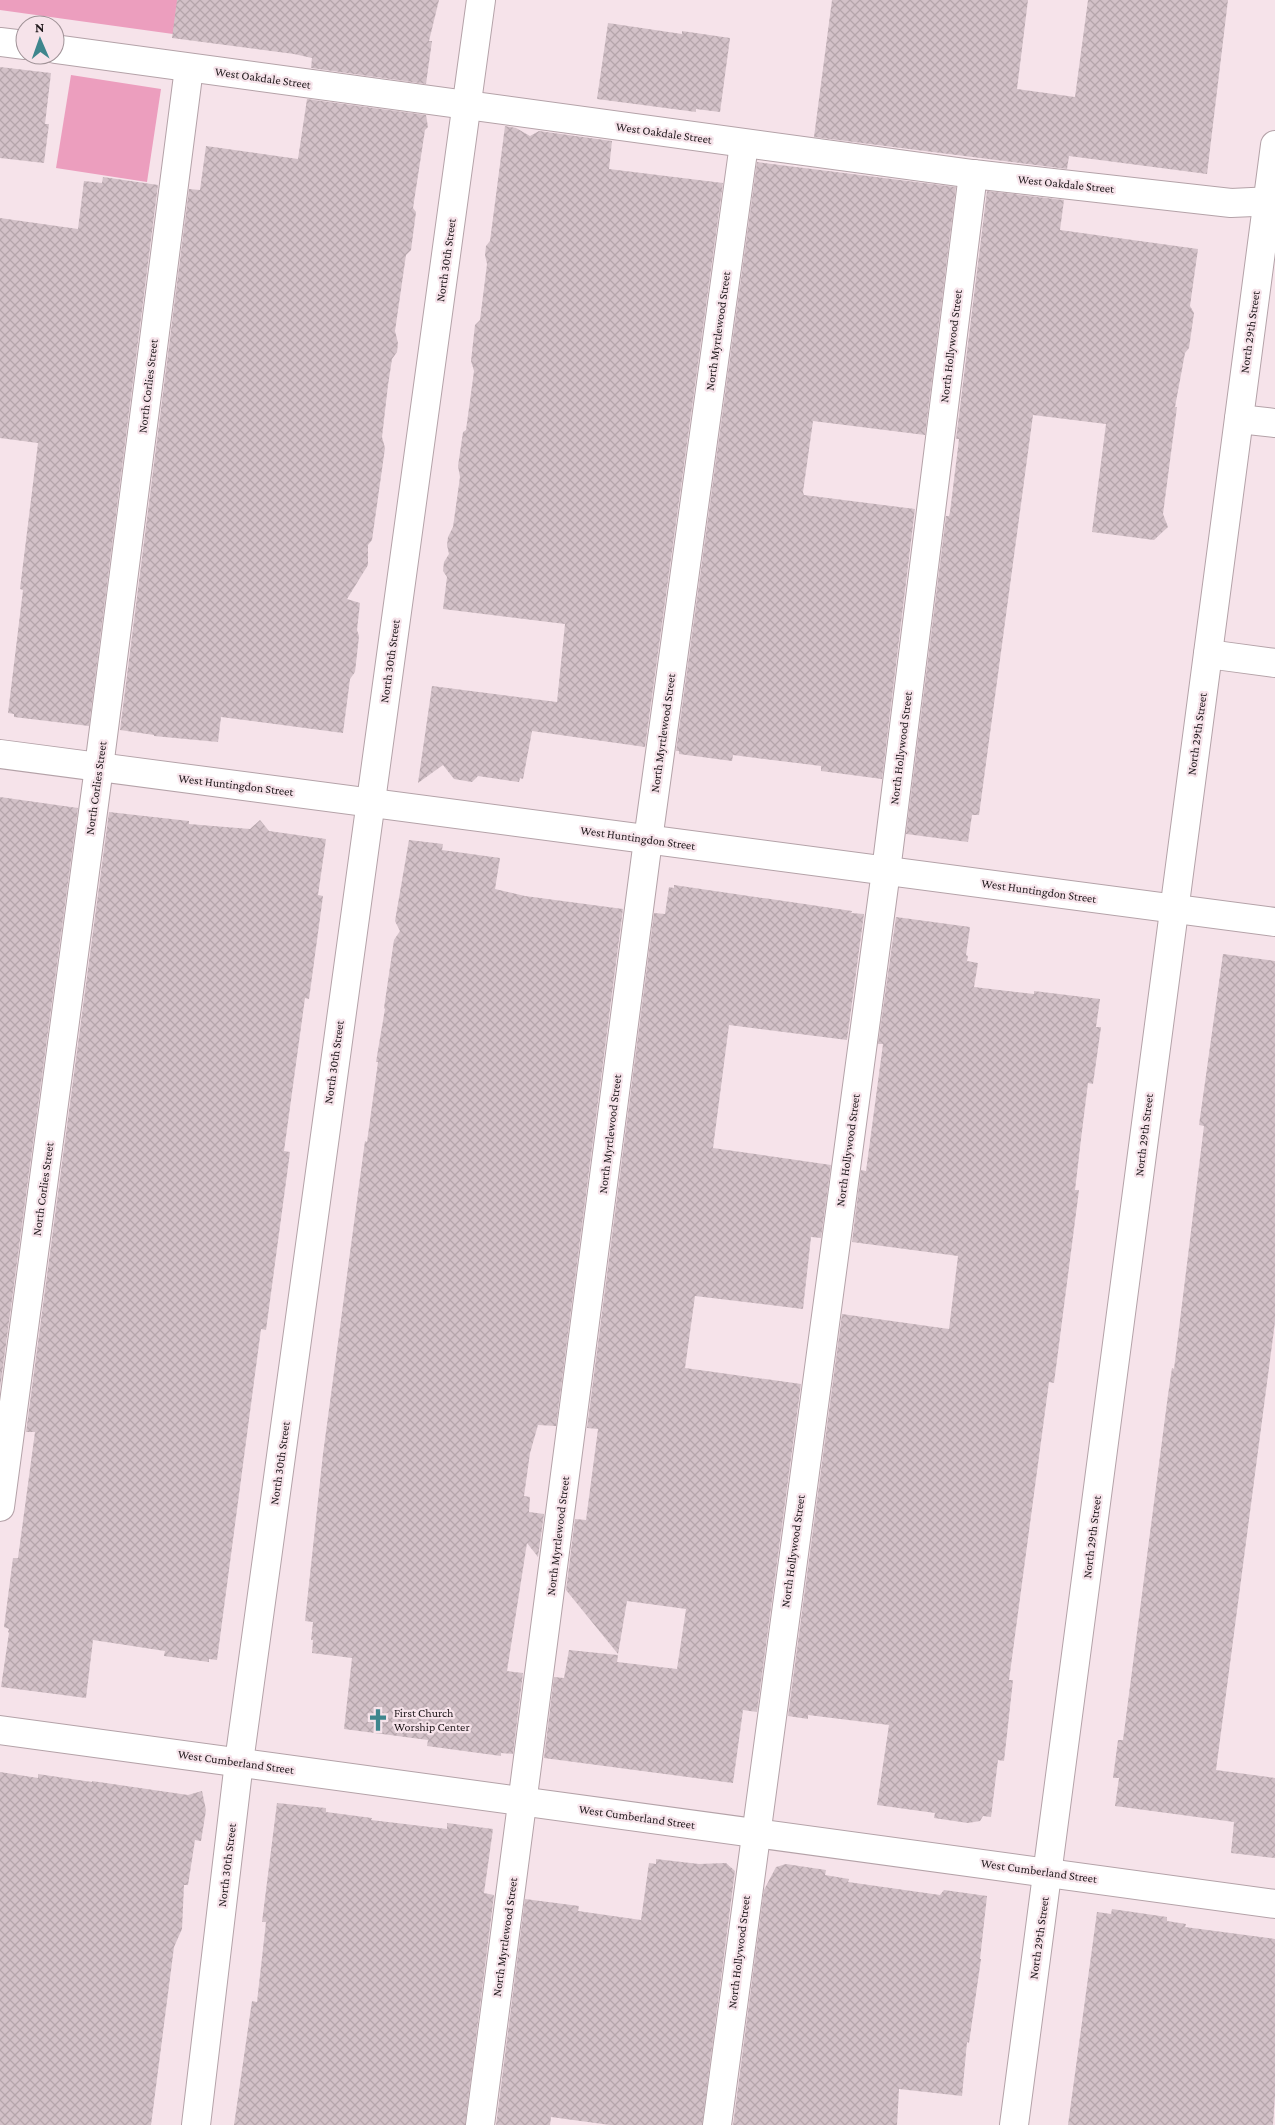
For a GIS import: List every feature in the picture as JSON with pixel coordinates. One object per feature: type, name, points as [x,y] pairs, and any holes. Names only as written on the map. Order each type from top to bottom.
[{"type":"street","name":"North 30th Street","points":[[196,2125],[239,1762],[370,803],[468,106],[481,0]]},
{"type":"street","points":[[0,42],[15,44]]},
{"type":"street","name":"West Oakdale Street","points":[[65,51],[973,174],[1230,203],[1271,201]]},
{"type":"street","name":"North Corlies Street","points":[[0,1508],[99,767],[189,68]]},
{"type":"street","name":"North Myrtlewood Street","points":[[480,2125],[648,840],[744,144]]},
{"type":"street","name":"North 29th Street","points":[[1014,2125],[1239,419],[1271,201],[1275,145]]},
{"type":"street","name":"North Hollywood Street","points":[[717,2125],[886,871],[973,174]]},
{"type":"street","points":[[1239,419],[1275,423]]},
{"type":"street","points":[[1208,654],[1275,663]]},
{"type":"street","name":"West Huntingdon Street","points":[[0,754],[1275,922]]},
{"type":"street","name":"West Cumberland Street","points":[[0,1730],[1275,1904]]},
{"type":"shaded area","points":[[0,0],[178,0],[173,34],[65,19],[65,15],[36,15],[0,10]]},
{"type":"shaded area","points":[[71,75],[161,89],[147,182],[56,168]]},
{"type":"building","points":[[177,0],[439,0],[429,41],[432,41],[426,84],[311,68],[312,58],[294,54],[172,38]]},
{"type":"building","points":[[832,0],[1028,0],[1017,89],[1075,97],[1088,0],[1228,0],[1207,174],[1069,156],[1067,169],[814,137]]},
{"type":"building","points":[[608,23],[682,34],[682,31],[730,38],[720,112],[696,109],[696,112],[597,99]]},
{"type":"building","points":[[0,67],[51,73],[45,124],[49,124],[44,163],[0,158]]},
{"type":"building","points":[[307,99],[426,115],[428,127],[425,130],[413,208],[416,212],[411,250],[406,255],[395,331],[398,343],[397,352],[392,359],[388,385],[382,437],[385,448],[372,540],[368,545],[368,565],[347,599],[360,603],[355,672],[350,679],[343,733],[221,717],[218,742],[154,736],[120,730],[189,189],[200,190],[206,146],[298,159]]},
{"type":"building","points":[[505,126],[516,128],[530,136],[539,131],[612,141],[609,169],[723,183],[645,747],[532,731],[523,779],[520,778],[519,782],[478,776],[472,782],[454,779],[443,765],[418,783],[432,686],[557,702],[565,624],[443,609],[447,577],[443,571],[444,562],[449,554],[448,537],[453,527],[460,477],[458,466],[463,432],[466,430],[474,371],[471,361],[475,325],[480,320],[487,264],[486,246],[490,241]]},
{"type":"building","points":[[757,162],[956,187],[925,435],[813,421],[803,492],[804,495],[915,509],[882,779],[821,771],[821,766],[733,755],[732,761],[679,754],[679,751],[676,751]]},
{"type":"building","points":[[103,177],[158,185],[89,726],[14,717],[14,714],[8,713],[23,590],[20,589],[38,443],[0,438],[0,218],[78,229],[84,181],[102,183]]},
{"type":"building","points":[[987,191],[1064,200],[1060,230],[1198,249],[1190,306],[1194,313],[1189,348],[1185,353],[1175,407],[1177,407],[1163,514],[1168,527],[1154,540],[1092,532],[1106,424],[1033,415],[979,815],[972,815],[968,842],[906,834],[946,516],[949,516],[950,512],[959,439],[956,439]]},
{"type":"building","points":[[0,797],[78,808],[0,1389]]},
{"type":"building","points":[[109,812],[189,821],[189,824],[250,829],[260,820],[269,831],[326,839],[318,895],[323,896],[309,999],[305,998],[284,1151],[290,1152],[266,1330],[261,1329],[217,1660],[209,1659],[209,1662],[164,1656],[165,1651],[93,1640],[86,1698],[1,1687],[9,1633],[9,1629],[4,1627],[13,1558],[18,1558],[35,1432],[26,1432]]},
{"type":"building","points":[[409,840],[443,844],[442,850],[500,858],[495,889],[525,896],[623,909],[556,1426],[538,1425],[530,1453],[524,1496],[530,1497],[529,1512],[544,1514],[538,1557],[527,1543],[507,1671],[523,1673],[513,1754],[501,1753],[501,1756],[427,1746],[428,1740],[344,1729],[352,1658],[312,1653],[313,1622],[305,1621],[323,1454],[365,1141],[367,1142],[378,1062],[376,1062],[394,940],[400,931],[395,921]]},
{"type":"building","points":[[674,885],[864,914],[847,1040],[729,1025],[713,1148],[831,1165],[821,1238],[811,1237],[803,1309],[695,1296],[685,1368],[801,1384],[757,1712],[743,1710],[733,1783],[544,1758],[554,1677],[564,1678],[569,1650],[618,1655],[617,1662],[677,1669],[686,1609],[627,1601],[618,1654],[566,1590],[575,1519],[586,1520],[598,1429],[587,1428],[654,913],[665,914],[669,887],[674,888]]},
{"type":"building","points":[[896,917],[970,927],[966,955],[968,956],[967,961],[978,963],[974,987],[1034,994],[1034,991],[1100,999],[1096,1027],[1101,1027],[1093,1084],[1088,1083],[1075,1190],[1079,1190],[1054,1383],[1049,1382],[1009,1680],[1013,1680],[1004,1761],[998,1760],[991,1817],[983,1816],[980,1821],[968,1823],[934,1818],[935,1813],[877,1805],[889,1725],[808,1715],[808,1719],[788,1716],[842,1314],[949,1329],[958,1256],[852,1242],[861,1170],[866,1171],[883,1044],[878,1044]]},
{"type":"building","points":[[1223,954],[1275,961],[1275,1322],[1216,1770],[1275,1778],[1275,1858],[1231,1853],[1234,1822],[1115,1806],[1119,1778],[1113,1778],[1118,1740],[1123,1740],[1168,1395],[1172,1368],[1174,1369],[1204,1126],[1199,1125]]},
{"type":"building","points":[[0,1772],[38,1778],[38,1774],[188,1795],[202,1791],[206,1810],[201,1841],[195,1840],[188,1885],[184,1885],[182,1929],[174,1947],[151,2125],[0,2125]]},
{"type":"building","points":[[277,1803],[326,1808],[326,1812],[372,1818],[371,1820],[447,1829],[447,1823],[493,1829],[484,1893],[494,1895],[465,2125],[234,2125],[252,2001],[257,2002],[266,1922],[262,1922]]},
{"type":"building","points":[[656,1859],[699,1864],[726,1863],[735,1871],[702,2125],[610,2125],[551,2117],[550,2125],[496,2125],[525,1899],[579,1906],[578,1911],[641,1920],[649,1863],[656,1864]]},
{"type":"building","points":[[786,1864],[826,1870],[825,1875],[849,1879],[848,1882],[940,1895],[944,1890],[987,1896],[981,1959],[969,2043],[967,2042],[962,2096],[899,2089],[897,2125],[733,2125],[764,1890],[776,1867]]},
{"type":"building","points":[[1112,1909],[1167,1917],[1167,1921],[1186,1924],[1185,1927],[1275,1939],[1275,2096],[1273,2125],[1068,2125],[1097,1912],[1111,1914]]},
{"type":"place","name":"First Church Worship Center","points":[[378,1720]]}]
